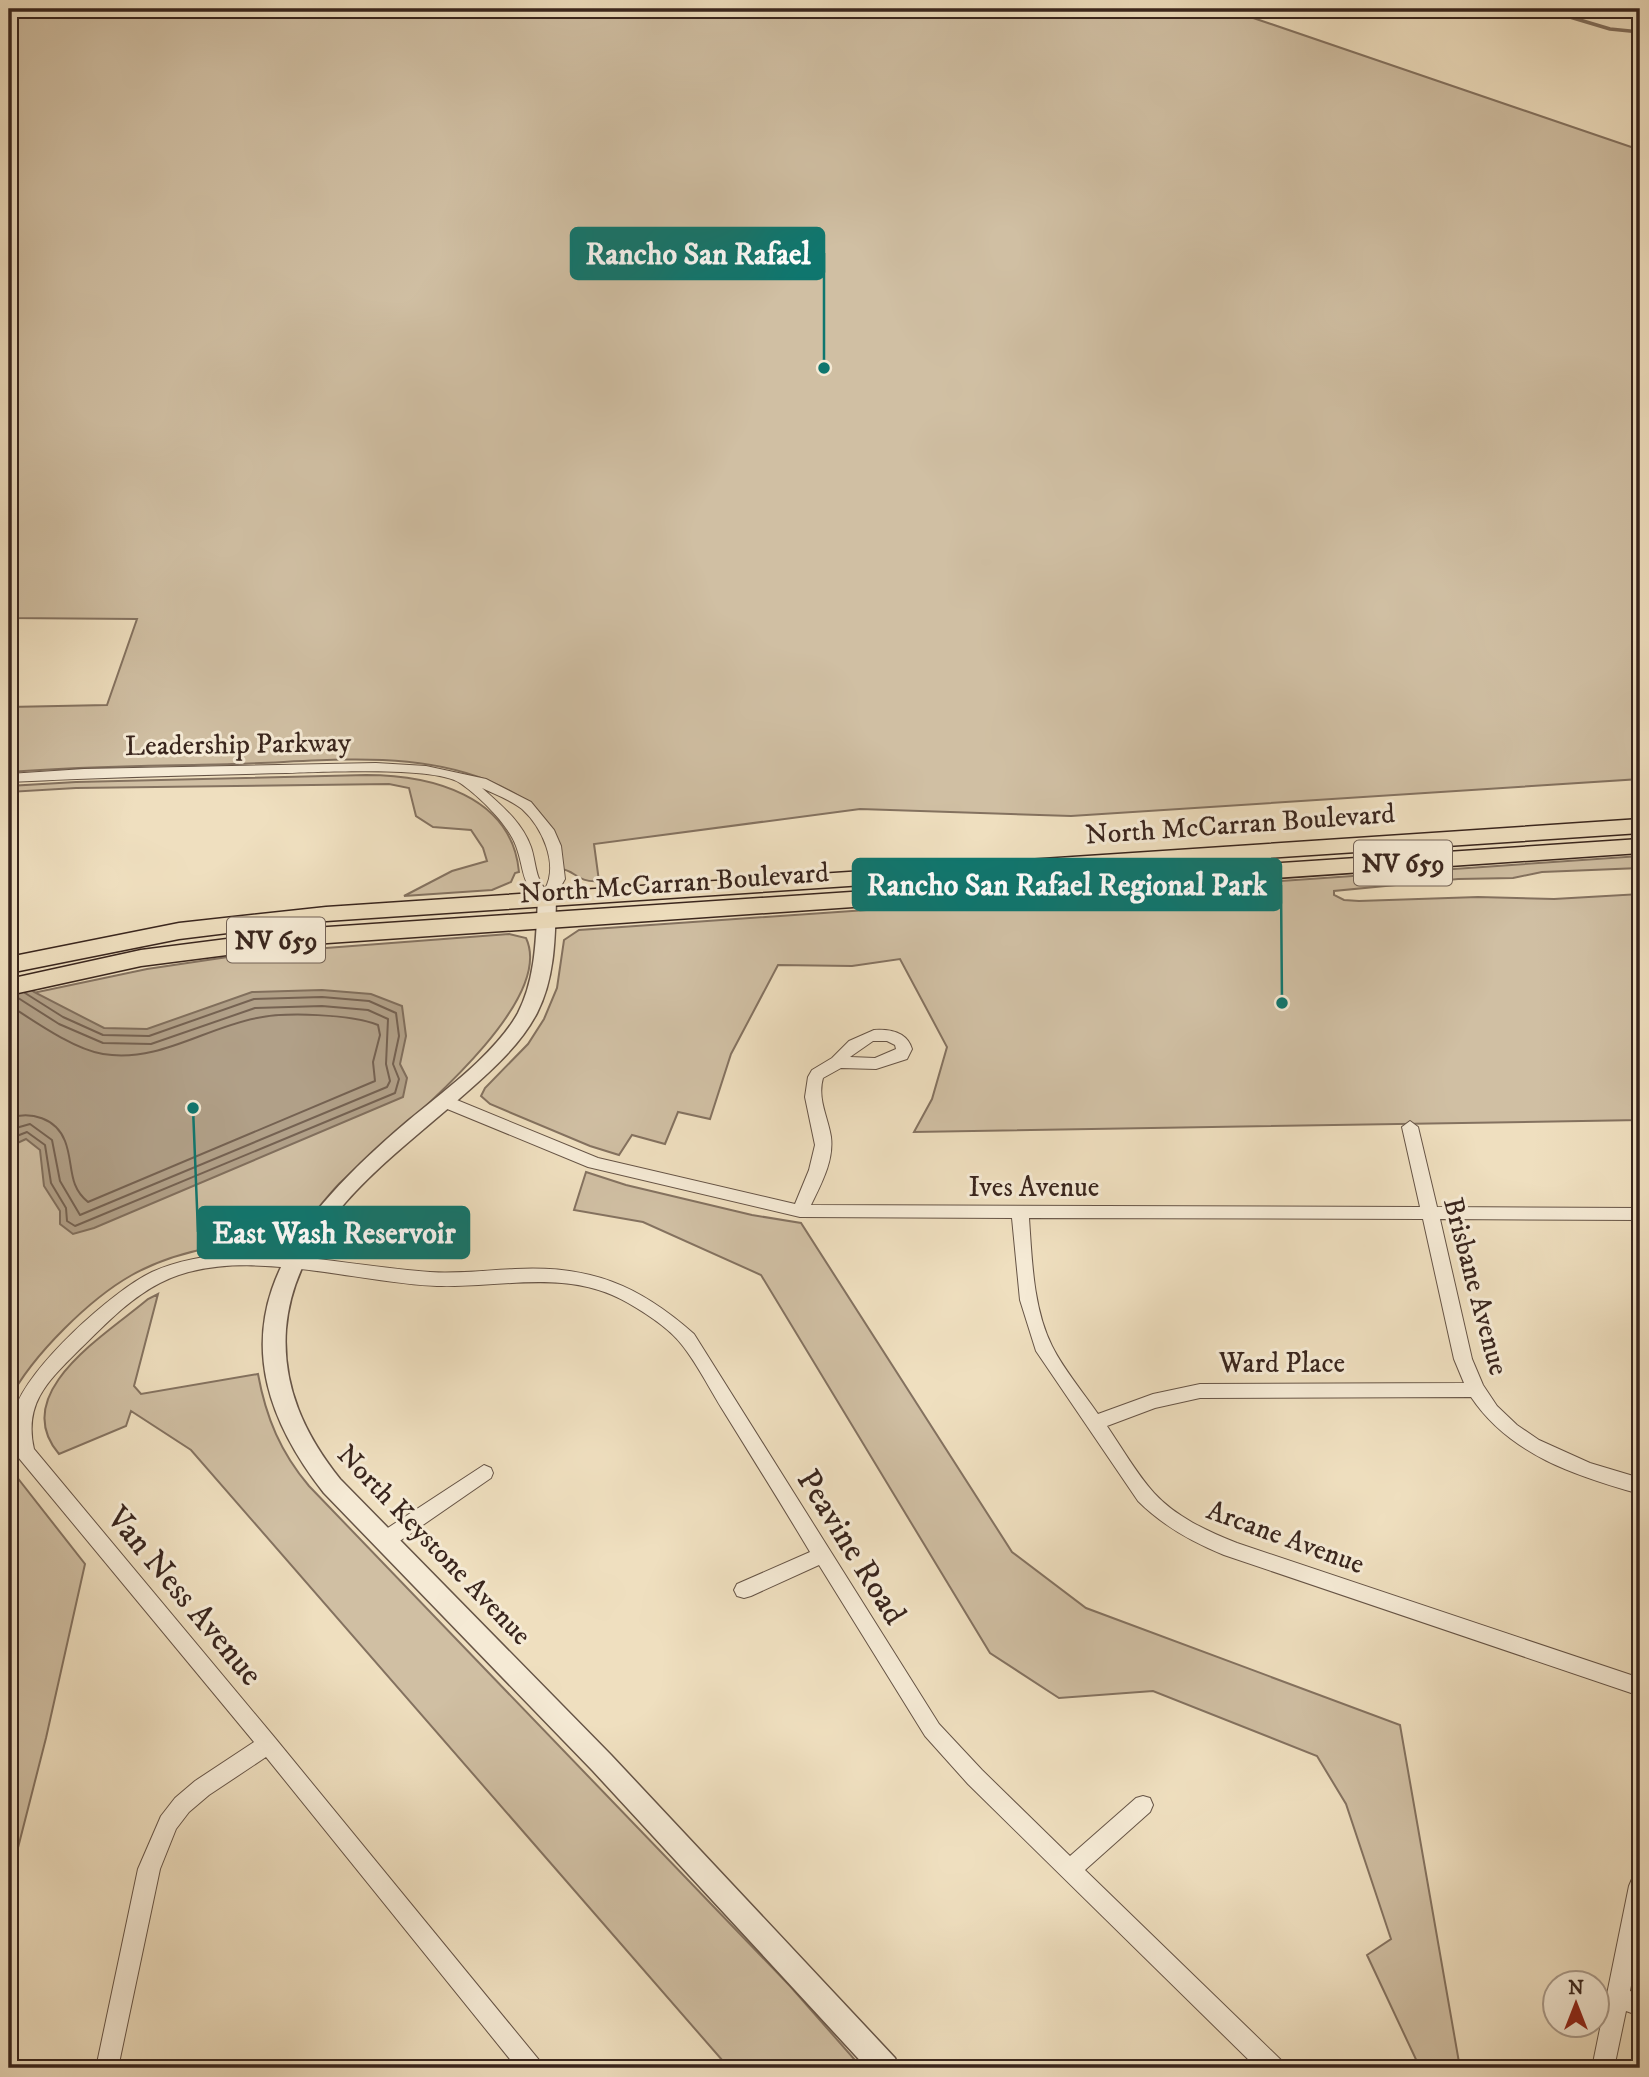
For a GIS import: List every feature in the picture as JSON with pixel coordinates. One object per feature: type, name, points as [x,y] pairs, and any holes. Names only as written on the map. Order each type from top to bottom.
[{"type":"main road","name":"North McCarran Boulevard","points":[[1496,846],[1640,826]]},
{"type":"main road","name":"North McCarran Boulevard","points":[[9,965],[116,941],[250,921],[546,910],[1496,846],[1640,846]]},
{"type":"main road","name":"North McCarran Boulevard","points":[[9,987],[141,958],[258,942],[546,910]]},
{"type":"street","name":"Leadership Parkway","points":[[9,778],[84,773],[376,767],[426,771],[481,782],[512,796],[538,817],[549,833],[557,860],[558,878],[546,910]]},
{"type":"street","name":"Leadership Parkway","points":[[467,781],[503,812],[512,824],[526,852],[530,881],[546,910]]},
{"type":"street","name":"North Keystone Avenue","points":[[546,910],[540,978],[526,1015],[493,1058],[333,1202],[311,1227],[291,1264],[278,1301],[273,1335],[283,1408],[314,1464],[384,1541],[602,1763],[885,2068]]},
{"type":"street","points":[[800,1210],[815,1175],[822,1144],[813,1083],[818,1072],[839,1062]]},
{"type":"street","name":"Ives Avenue","points":[[446,1102],[602,1166],[800,1210],[1640,1214]]},
{"type":"street","name":"Brisbane Avenue","points":[[1410,1127],[1463,1359],[1475,1390],[1497,1419],[1537,1448],[1564,1461],[1640,1486]]},
{"type":"street","name":"Arcane Avenue","points":[[1020,1213],[1027,1292],[1036,1331],[1045,1351],[1145,1496],[1161,1513],[1204,1539],[1640,1686]]},
{"type":"street","name":"Van Ness Avenue","points":[[291,1264],[234,1261],[208,1263],[174,1270],[147,1281],[123,1298],[54,1365],[27,1400],[19,1434],[25,1452],[35,1468],[72,1507],[268,1744],[531,2068]]},
{"type":"street","name":"Peavine Road","points":[[291,1264],[436,1279],[539,1274],[570,1276],[595,1282],[646,1304],[688,1339],[932,1730],[956,1759],[1273,2068]]},
{"type":"street","name":"Ward Place","points":[[1094,1423],[1153,1401],[1200,1391],[1475,1390]]},
{"type":"street","points":[[384,1541],[484,1473]]},
{"type":"street","points":[[744,1590],[822,1555]]},
{"type":"street","points":[[107,2068],[149,1869],[168,1823],[182,1805],[202,1788],[268,1744]]},
{"type":"street","points":[[1069,1870],[1143,1805]]},
{"type":"street","points":[[1603,2068],[1640,1886]]},
{"type":"street","points":[[1617,1997],[1640,2005]]},
{"type":"shaded area","points":[[9,9],[1227,9],[1640,150],[1640,779],[1071,816],[860,809],[594,844],[599,881],[592,881],[561,869],[545,820],[522,798],[489,781],[418,763],[343,760],[9,772],[9,707],[107,705],[137,619],[9,618]]},
{"type":"shaded area","points":[[366,775],[416,779],[441,785],[484,807],[501,824],[513,846],[519,872],[515,873],[511,882],[492,890],[404,896],[452,871],[487,861],[483,848],[471,830],[433,827],[416,816],[409,788],[389,784],[76,788],[9,792],[9,786],[76,782]]},
{"type":"shaded area","points":[[1640,856],[1640,868],[1542,872],[1513,878],[1458,879],[1334,891],[1334,895],[1344,900],[1359,901],[1478,897],[1554,899],[1640,894],[1640,1120],[914,1132],[932,1099],[947,1047],[900,959],[852,966],[778,965],[731,1054],[710,1119],[678,1112],[665,1144],[632,1135],[619,1155],[590,1146],[490,1104],[481,1096],[485,1088],[528,1044],[544,1019],[557,988],[564,940],[579,930]]},
{"type":"shaded area","points":[[509,934],[526,938],[529,967],[517,1000],[494,1035],[428,1104],[341,1182],[293,1237],[272,1246],[223,1246],[190,1252],[169,1258],[132,1275],[98,1298],[64,1329],[20,1381],[9,1400],[9,998],[147,969],[248,954]]},
{"type":"shaded area","points":[[586,1172],[626,1185],[752,1215],[801,1223],[1012,1552],[1086,1608],[1400,1725],[1460,2068],[1420,2068],[1367,1955],[1391,1939],[1346,1804],[1317,1756],[1153,1691],[1059,1698],[990,1653],[761,1275],[643,1222],[574,1210]]},
{"type":"shaded area","points":[[158,1294],[134,1386],[141,1394],[258,1374],[265,1405],[276,1434],[290,1461],[309,1486],[790,1986],[862,2068],[729,2068],[191,1450],[131,1411],[126,1426],[59,1454],[46,1431],[45,1409],[53,1387],[88,1347]]},
{"type":"shaded area","points":[[9,1467],[85,1564],[46,1738],[9,1883]]},
{"type":"water","points":[[9,970],[34,992],[104,1028],[147,1029],[252,992],[322,990],[371,994],[402,1006],[406,1036],[400,1064],[407,1078],[403,1097],[94,1228],[73,1234],[60,1224],[60,1211],[44,1186],[40,1150],[26,1139],[9,1147]]},
{"type":"waterway","points":[[1543,9],[1610,29],[1640,32]]},
{"type":"place","name":"Rancho San Rafael","points":[[824,368]]},
{"type":"place","name":"Rancho San Rafael Regional Park","points":[[1282,1003]]},
{"type":"place","name":"East Wash Reservoir","points":[[193,1108]]}]
